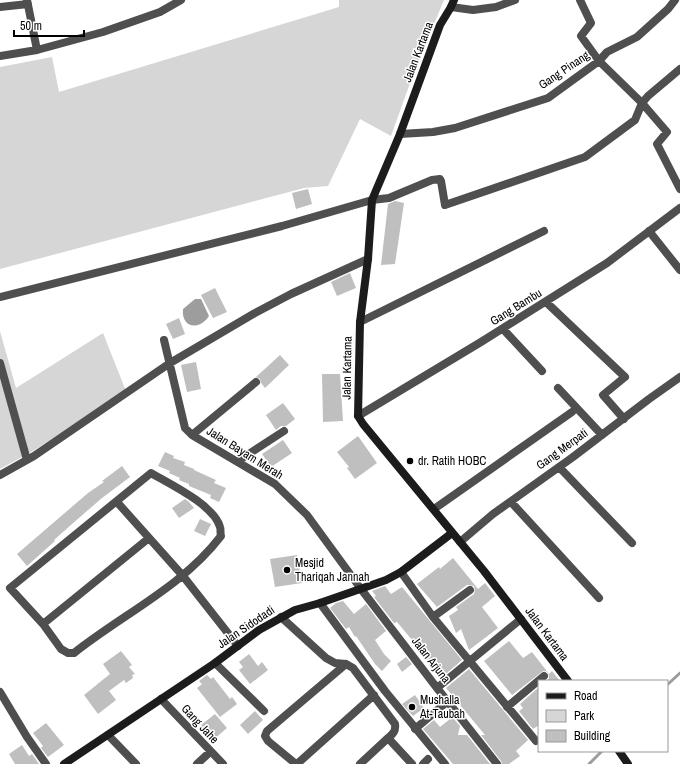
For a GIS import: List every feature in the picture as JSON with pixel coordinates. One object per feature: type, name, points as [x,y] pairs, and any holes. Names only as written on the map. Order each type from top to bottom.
[{"type":"main road","name":"Jalan Kartama","points":[[453,4],[440,25],[400,134],[372,200],[368,259],[360,322],[358,416],[503,595],[567,680]]},
{"type":"main road","name":"Jalan Sidodadi","points":[[64,764],[215,663],[259,630],[295,610],[320,604],[386,580],[401,572],[452,533]]},
{"type":"main road","points":[[620,753],[628,764]]},
{"type":"street","points":[[0,56],[37,50],[103,32],[160,12],[182,0]]},
{"type":"street","points":[[453,4],[473,10],[496,7],[515,0]]},
{"type":"street","points":[[580,0],[591,23],[581,36],[599,61],[642,103],[667,132],[657,144],[680,189]]},
{"type":"street","name":"Gang Pinang","points":[[400,134],[434,132],[455,128],[548,98],[599,61],[607,52],[637,37],[668,10],[675,0]]},
{"type":"street","points":[[0,8],[28,2],[37,50]]},
{"type":"street","points":[[0,297],[282,226],[372,200],[388,198],[432,180],[440,179],[445,205],[585,157],[635,120],[642,103],[648,96],[680,69]]},
{"type":"street","name":"Gang Bambu","points":[[358,416],[503,329],[607,263],[680,208]]},
{"type":"street","points":[[360,322],[544,231]]},
{"type":"street","points":[[649,231],[680,270]]},
{"type":"street","points":[[0,475],[27,460],[170,363],[291,294],[368,259]]},
{"type":"street","points":[[546,302],[625,377],[603,395],[624,419]]},
{"type":"street","points":[[503,329],[542,371]]},
{"type":"street","name":"Jalan Bayam Merah","points":[[164,340],[183,425],[192,435],[275,484],[307,515],[361,589]]},
{"type":"street","points":[[0,363],[27,460]]},
{"type":"street","name":"Gang Merpati","points":[[460,542],[493,514],[559,468],[680,377]]},
{"type":"street","points":[[192,435],[256,382]]},
{"type":"street","points":[[558,388],[602,435]]},
{"type":"street","points":[[434,509],[572,412]]},
{"type":"street","points":[[238,461],[284,431]]},
{"type":"street","points":[[559,468],[632,543]]},
{"type":"street","points":[[151,473],[206,507],[220,526],[221,536],[213,547],[183,576],[74,653],[68,654],[61,649],[43,624],[10,588],[151,473]]},
{"type":"street","points":[[117,502],[183,576],[238,646]]},
{"type":"street","points":[[511,502],[599,598]]},
{"type":"street","points":[[43,624],[149,538]]},
{"type":"street","points":[[401,572],[433,617],[536,741]]},
{"type":"street","name":"Jalan Arjuna","points":[[361,589],[498,764]]},
{"type":"street","points":[[433,617],[470,590]]},
{"type":"street","points":[[320,604],[385,691],[445,764]]},
{"type":"street","points":[[281,617],[326,658],[335,663],[346,664],[353,668],[395,724],[396,728],[394,733],[360,764]]},
{"type":"street","points":[[437,688],[521,619]]},
{"type":"street","points":[[215,663],[264,711]]},
{"type":"street","points":[[346,664],[267,731],[265,736],[268,741],[296,764],[374,695]]},
{"type":"street","points":[[539,680],[544,676]]},
{"type":"street","points":[[508,707],[538,681]]},
{"type":"street","points":[[0,692],[27,737],[46,764]]},
{"type":"street","name":"Gang Jahe","points":[[161,699],[223,764]]},
{"type":"street","points":[[415,729],[448,702]]},
{"type":"street","points":[[108,735],[136,764]]},
{"type":"street","points":[[388,738],[412,764]]},
{"type":"street","points":[[197,764],[210,752]]},
{"type":"green space","points":[[339,0],[444,0],[414,72],[391,136],[360,119],[328,186],[304,188],[0,269],[0,67],[52,57],[59,92],[339,7]]},
{"type":"green space","points":[[0,331],[16,388],[103,333],[126,391],[33,451],[0,469]]},
{"type":"shaded area","points":[[195,299],[201,299],[209,316],[200,324],[192,325],[188,324],[185,320],[183,309]]},
{"type":"building","points":[[308,189],[312,204],[296,209],[292,193]]},
{"type":"building","points":[[395,201],[404,203],[395,264],[381,265],[388,204]]},
{"type":"building","points":[[350,273],[356,288],[337,296],[331,282]]},
{"type":"building","points":[[215,288],[227,312],[213,318],[201,295]]},
{"type":"building","points":[[179,318],[185,334],[173,339],[166,324]]},
{"type":"building","points":[[280,355],[289,365],[265,388],[260,379],[256,377]]},
{"type":"building","points":[[196,362],[201,389],[187,392],[181,365]]},
{"type":"building","points":[[322,374],[340,374],[343,421],[323,422]]},
{"type":"building","points":[[283,403],[295,419],[286,426],[281,426],[276,430],[266,415]]},
{"type":"building","points":[[358,436],[377,463],[355,479],[347,468],[349,467],[337,452]]},
{"type":"building","points":[[283,440],[292,453],[271,467],[262,454]]},
{"type":"building","points":[[165,452],[174,456],[173,458],[185,462],[184,465],[216,480],[214,483],[226,488],[219,502],[210,498],[211,495],[189,486],[189,484],[179,480],[180,478],[169,473],[170,471],[158,466]]},
{"type":"building","points":[[122,466],[130,477],[102,498],[27,566],[17,554],[88,493],[104,482],[102,481]]},
{"type":"building","points":[[185,499],[194,508],[179,518],[172,508]]},
{"type":"building","points":[[200,519],[211,524],[205,536],[194,531]]},
{"type":"building","points":[[297,555],[302,583],[275,587],[270,559]]},
{"type":"building","points":[[453,558],[478,589],[485,583],[495,596],[482,607],[498,628],[469,650],[461,629],[456,633],[449,616],[458,610],[456,607],[474,594],[474,586],[467,585],[437,607],[417,584],[439,567],[440,569]]},
{"type":"building","points":[[385,586],[391,594],[402,587],[462,660],[440,679],[411,641],[412,640],[397,622],[394,623],[374,597],[376,596],[372,591]]},
{"type":"building","points":[[343,601],[354,614],[366,604],[386,631],[375,640],[384,654],[391,661],[382,671],[375,664],[349,627],[346,629],[330,608],[336,603]]},
{"type":"building","points":[[509,641],[523,658],[532,652],[549,674],[552,671],[559,680],[548,680],[549,675],[546,671],[543,671],[512,695],[484,661]]},
{"type":"building","points":[[121,651],[132,665],[129,667],[135,674],[132,675],[133,678],[126,683],[124,680],[109,691],[116,700],[98,714],[84,695],[110,674],[103,664]]},
{"type":"building","points":[[249,654],[258,666],[262,662],[268,670],[250,684],[239,670],[243,667],[239,662]]},
{"type":"building","points":[[406,657],[412,664],[402,672],[397,664]]},
{"type":"building","points":[[469,669],[528,740],[516,751],[520,756],[509,764],[502,764],[481,735],[485,735],[446,688]]},
{"type":"building","points":[[207,675],[211,679],[213,677],[230,699],[232,697],[237,704],[220,717],[197,688],[202,684],[199,681]]},
{"type":"building","points":[[538,688],[538,726],[533,729],[519,711],[523,708],[520,704]]},
{"type":"building","name":"Mushalla At-Taubah","points":[[415,695],[424,708],[413,716],[402,704]]},
{"type":"building","points":[[255,711],[263,720],[248,734],[240,725]]},
{"type":"building","points":[[215,714],[227,728],[213,740],[201,725]]},
{"type":"building","points":[[450,719],[454,719],[460,726],[458,735],[467,735],[490,764],[453,764],[423,729],[434,720],[440,727]]},
{"type":"building","points":[[46,723],[64,745],[48,757],[41,748],[43,746],[33,733]]},
{"type":"building","points":[[22,745],[29,756],[32,754],[39,764],[15,764],[9,754]]},
{"type":"waterway","points":[[668,684],[680,673]]},
{"type":"waterway","points":[[589,764],[601,752]]},
{"type":"place","name":"dr. Ratih HOBC","points":[[410,461]]},
{"type":"place","name":"Mesjid Thariqah Jannah","points":[[287,570]]},
{"type":"place","name":"Mushalla At-Taubah","points":[[412,707]]}]
